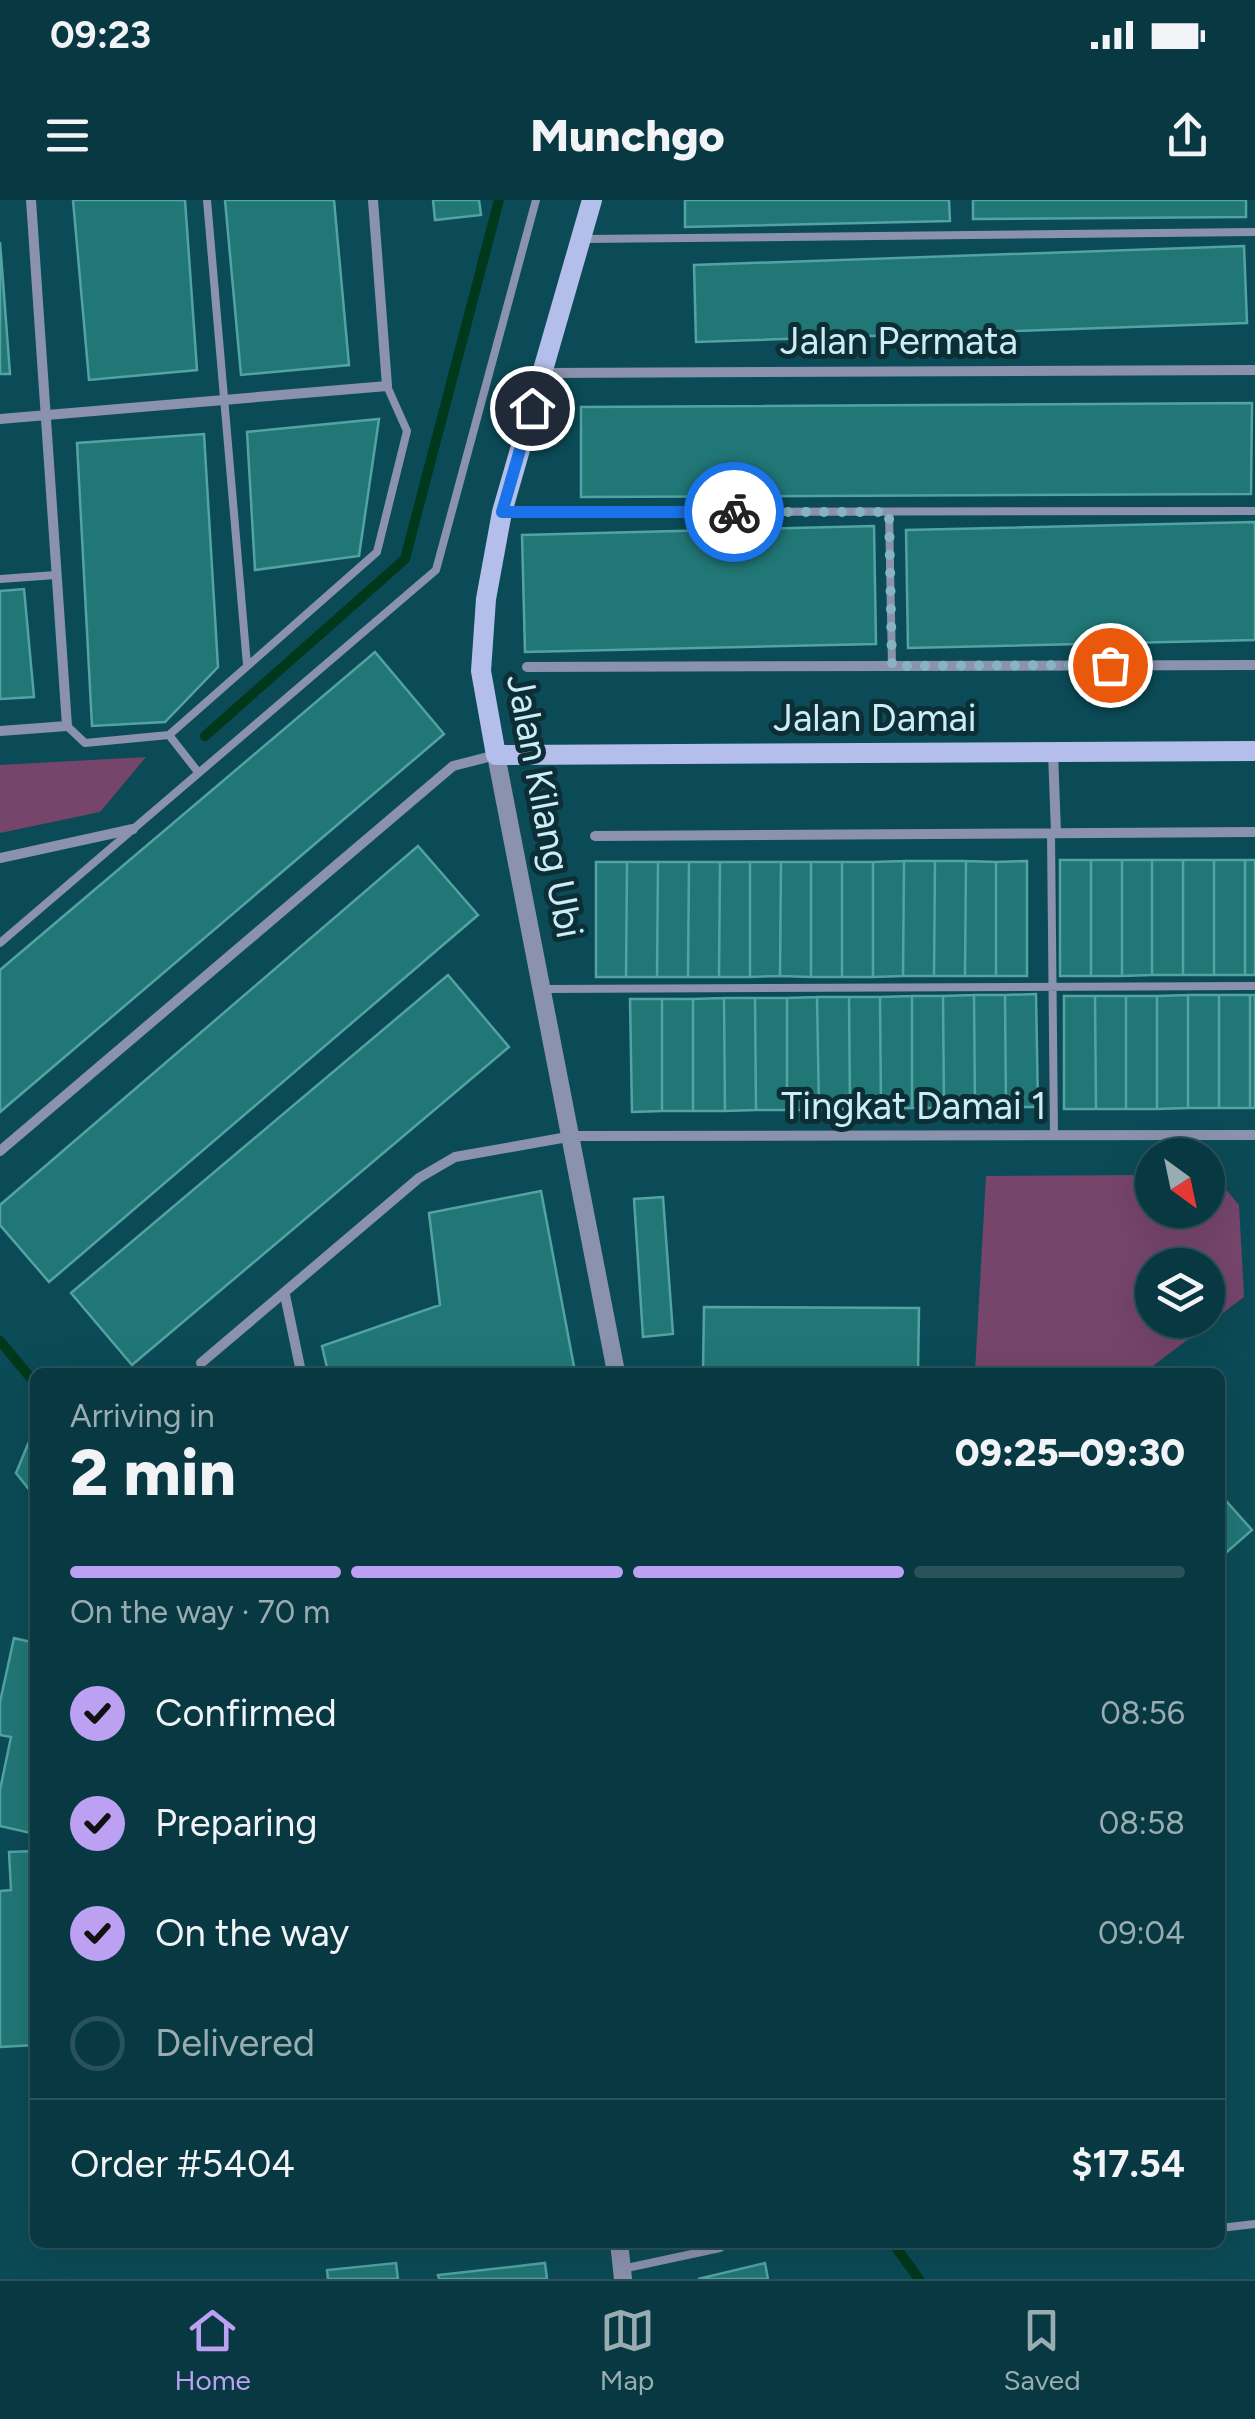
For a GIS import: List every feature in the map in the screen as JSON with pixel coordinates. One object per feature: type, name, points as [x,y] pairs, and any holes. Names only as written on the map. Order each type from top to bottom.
[{"type":"main road","name":"Jalan Kilang Ubi","points":[[496,755],[482,671],[486,599],[502,512],[592,200]]},
{"type":"main road","name":"Jalan Damai","points":[[496,755],[1255,751]]},
{"type":"street","points":[[0,731],[67,726],[31,200]]},
{"type":"street","points":[[0,420],[387,386],[373,200]]},
{"type":"street","name":"Jalan Permata","points":[[543,373],[1255,370]]},
{"type":"street","name":"Jalan Damai","points":[[527,667],[1255,665]]},
{"type":"street","points":[[1053,752],[1053,834]]},
{"type":"street","points":[[0,1151],[452,766],[496,755]]},
{"type":"street","name":"Jalan Kilang Ubi","points":[[496,755],[615,1368]]},
{"type":"street","points":[[0,858],[133,829]]},
{"type":"street","points":[[594,836],[1255,832]]},
{"type":"street","name":"Tingkat Damai 1","points":[[202,1363],[419,1178],[455,1157],[573,1136],[1255,1135]]},
{"type":"street","points":[[285,1296],[301,1368]]},
{"type":"street","points":[[620,2248],[622,2274]]},
{"type":"lane","points":[[208,200],[247,665]]},
{"type":"lane","points":[[0,942],[436,570],[536,200]]},
{"type":"lane","points":[[581,239],[1255,232]]},
{"type":"lane","points":[[67,726],[86,743],[169,736],[377,552],[407,431],[387,386]]},
{"type":"lane","points":[[502,512],[1255,511]]},
{"type":"lane","points":[[889,512],[892,666]]},
{"type":"lane","points":[[0,579],[56,575]]},
{"type":"lane","points":[[169,736],[198,772]]},
{"type":"lane","points":[[1053,834],[1054,1136]]},
{"type":"lane","points":[[544,988],[1255,986]]},
{"type":"lane","points":[[1225,2227],[1255,2224]]},
{"type":"lane","points":[[622,2274],[720,2248]]},
{"type":"shaded area","points":[[146,757],[100,812],[0,833],[0,765]]},
{"type":"shaded area","points":[[1135,1175],[1135,1228],[1225,1228],[1225,1188],[1239,1205],[1244,1297],[1225,1311],[1225,1248],[1135,1248],[1135,1338],[1190,1338],[1150,1368],[975,1368],[986,1176]]},
{"type":"building","points":[[73,200],[185,200],[197,370],[89,380]]},
{"type":"building","points":[[225,200],[334,200],[349,365],[241,375]]},
{"type":"building","points":[[433,200],[479,200],[481,215],[435,220]]},
{"type":"building","points":[[685,200],[949,200],[950,221],[685,227]]},
{"type":"building","points":[[973,200],[1246,200],[1246,217],[973,219]]},
{"type":"building","points":[[0,242],[10,374],[0,374]]},
{"type":"building","points":[[1244,246],[1247,323],[696,342],[694,265]]},
{"type":"building","points":[[1252,403],[1251,494],[581,497],[581,407]]},
{"type":"building","points":[[379,419],[359,556],[255,570],[247,432]]},
{"type":"building","points":[[204,434],[218,667],[165,722],[92,726],[77,443]]},
{"type":"building","points":[[1255,522],[1255,640],[908,648],[906,530]]},
{"type":"building","points":[[874,526],[876,644],[525,652],[522,535]]},
{"type":"building","points":[[24,589],[34,697],[0,699],[0,591]]},
{"type":"building","points":[[375,652],[444,734],[0,1112],[0,970]]},
{"type":"building","points":[[418,846],[478,915],[49,1282],[0,1225],[0,1205]]},
{"type":"building","points":[[1060,860],[1091,860],[1091,976],[1060,976]]},
{"type":"building","points":[[1091,860],[1122,860],[1122,976],[1091,976]]},
{"type":"building","points":[[1122,860],[1152,860],[1152,975],[1122,976]]},
{"type":"building","points":[[1152,860],[1183,860],[1183,975],[1152,975]]},
{"type":"building","points":[[1183,860],[1214,860],[1214,975],[1183,975]]},
{"type":"building","points":[[1214,860],[1245,860],[1245,975],[1214,975]]},
{"type":"building","points":[[1245,860],[1255,860],[1255,975],[1245,975]]},
{"type":"building","points":[[904,861],[935,861],[934,976],[903,976]]},
{"type":"building","points":[[904,861],[903,976],[873,977],[873,862]]},
{"type":"building","points":[[935,861],[966,861],[965,976],[934,976]]},
{"type":"building","points":[[966,861],[996,862],[996,976],[965,976]]},
{"type":"building","points":[[1027,861],[1027,976],[996,976],[996,862]]},
{"type":"building","points":[[596,862],[627,862],[626,977],[596,977]]},
{"type":"building","points":[[627,862],[658,862],[657,977],[626,977]]},
{"type":"building","points":[[658,862],[689,862],[688,977],[657,977]]},
{"type":"building","points":[[689,862],[720,862],[719,977],[688,977]]},
{"type":"building","points":[[720,862],[750,862],[750,977],[719,977]]},
{"type":"building","points":[[750,862],[781,862],[780,976],[750,977]]},
{"type":"building","points":[[781,862],[811,862],[811,977],[780,976]]},
{"type":"building","points":[[811,862],[842,862],[842,977],[811,977]]},
{"type":"building","points":[[842,862],[873,862],[873,977],[842,977]]},
{"type":"building","points":[[448,975],[509,1047],[132,1365],[71,1293]]},
{"type":"building","points":[[1036,994],[1038,1107],[1006,1107],[1005,995]]},
{"type":"building","points":[[974,995],[1005,995],[1006,1107],[975,1107]]},
{"type":"building","points":[[974,995],[975,1107],[944,1108],[943,996]]},
{"type":"building","points":[[1188,995],[1219,995],[1219,1108],[1188,1108]]},
{"type":"building","points":[[1188,995],[1188,1108],[1157,1109],[1157,996]]},
{"type":"building","points":[[1219,995],[1250,995],[1250,1108],[1219,1108]]},
{"type":"building","points":[[1250,995],[1255,995],[1255,1108],[1250,1108]]},
{"type":"building","points":[[912,996],[943,996],[944,1108],[912,1108]]},
{"type":"building","points":[[912,996],[912,1108],[881,1109],[880,997]]},
{"type":"building","points":[[1064,996],[1095,996],[1096,1109],[1064,1109]]},
{"type":"building","points":[[1095,996],[1126,996],[1126,1109],[1096,1109]]},
{"type":"building","points":[[1126,996],[1157,996],[1157,1109],[1126,1109]]},
{"type":"building","points":[[817,997],[849,997],[850,1109],[819,1110]]},
{"type":"building","points":[[817,997],[819,1110],[787,1110],[787,998]]},
{"type":"building","points":[[849,997],[880,997],[881,1109],[850,1109]]},
{"type":"building","points":[[724,998],[755,998],[756,1110],[725,1111]]},
{"type":"building","points":[[724,998],[725,1111],[693,1111],[693,999]]},
{"type":"building","points":[[755,998],[787,998],[787,1110],[756,1110]]},
{"type":"building","points":[[630,999],[662,999],[662,1111],[632,1112]]},
{"type":"building","points":[[662,999],[693,999],[693,1111],[662,1111]]},
{"type":"building","points":[[541,1191],[574,1368],[327,1368],[322,1346],[440,1305],[429,1213]]},
{"type":"building","points":[[663,1197],[673,1334],[643,1337],[634,1199]]},
{"type":"building","points":[[704,1307],[919,1308],[918,1368],[703,1368]]},
{"type":"building","points":[[30,1439],[30,1491],[16,1473]]},
{"type":"building","points":[[1225,1500],[1252,1530],[1225,1554]]},
{"type":"building","points":[[14,1638],[30,1642],[30,1833],[0,1826],[0,1790],[11,1737],[0,1735],[0,1702]]},
{"type":"building","points":[[30,1851],[30,2045],[0,2047],[0,1891],[11,1890],[9,1852]]},
{"type":"building","points":[[396,2263],[398,2279],[328,2279],[327,2270]]},
{"type":"building","points":[[545,2263],[547,2279],[439,2279],[438,2275]]},
{"type":"building","points":[[765,2263],[768,2279],[698,2279]]},
{"type":"waterway","points":[[205,736],[405,559],[499,200]]},
{"type":"waterway","points":[[0,1341],[30,1377]]},
{"type":"waterway","points":[[896,2248],[919,2279]]},
{"type":"way so far","points":[[734,512],[889,512],[892,666],[1110,665]]},
{"type":"route","points":[[532,408],[502,512],[734,512]]}]
